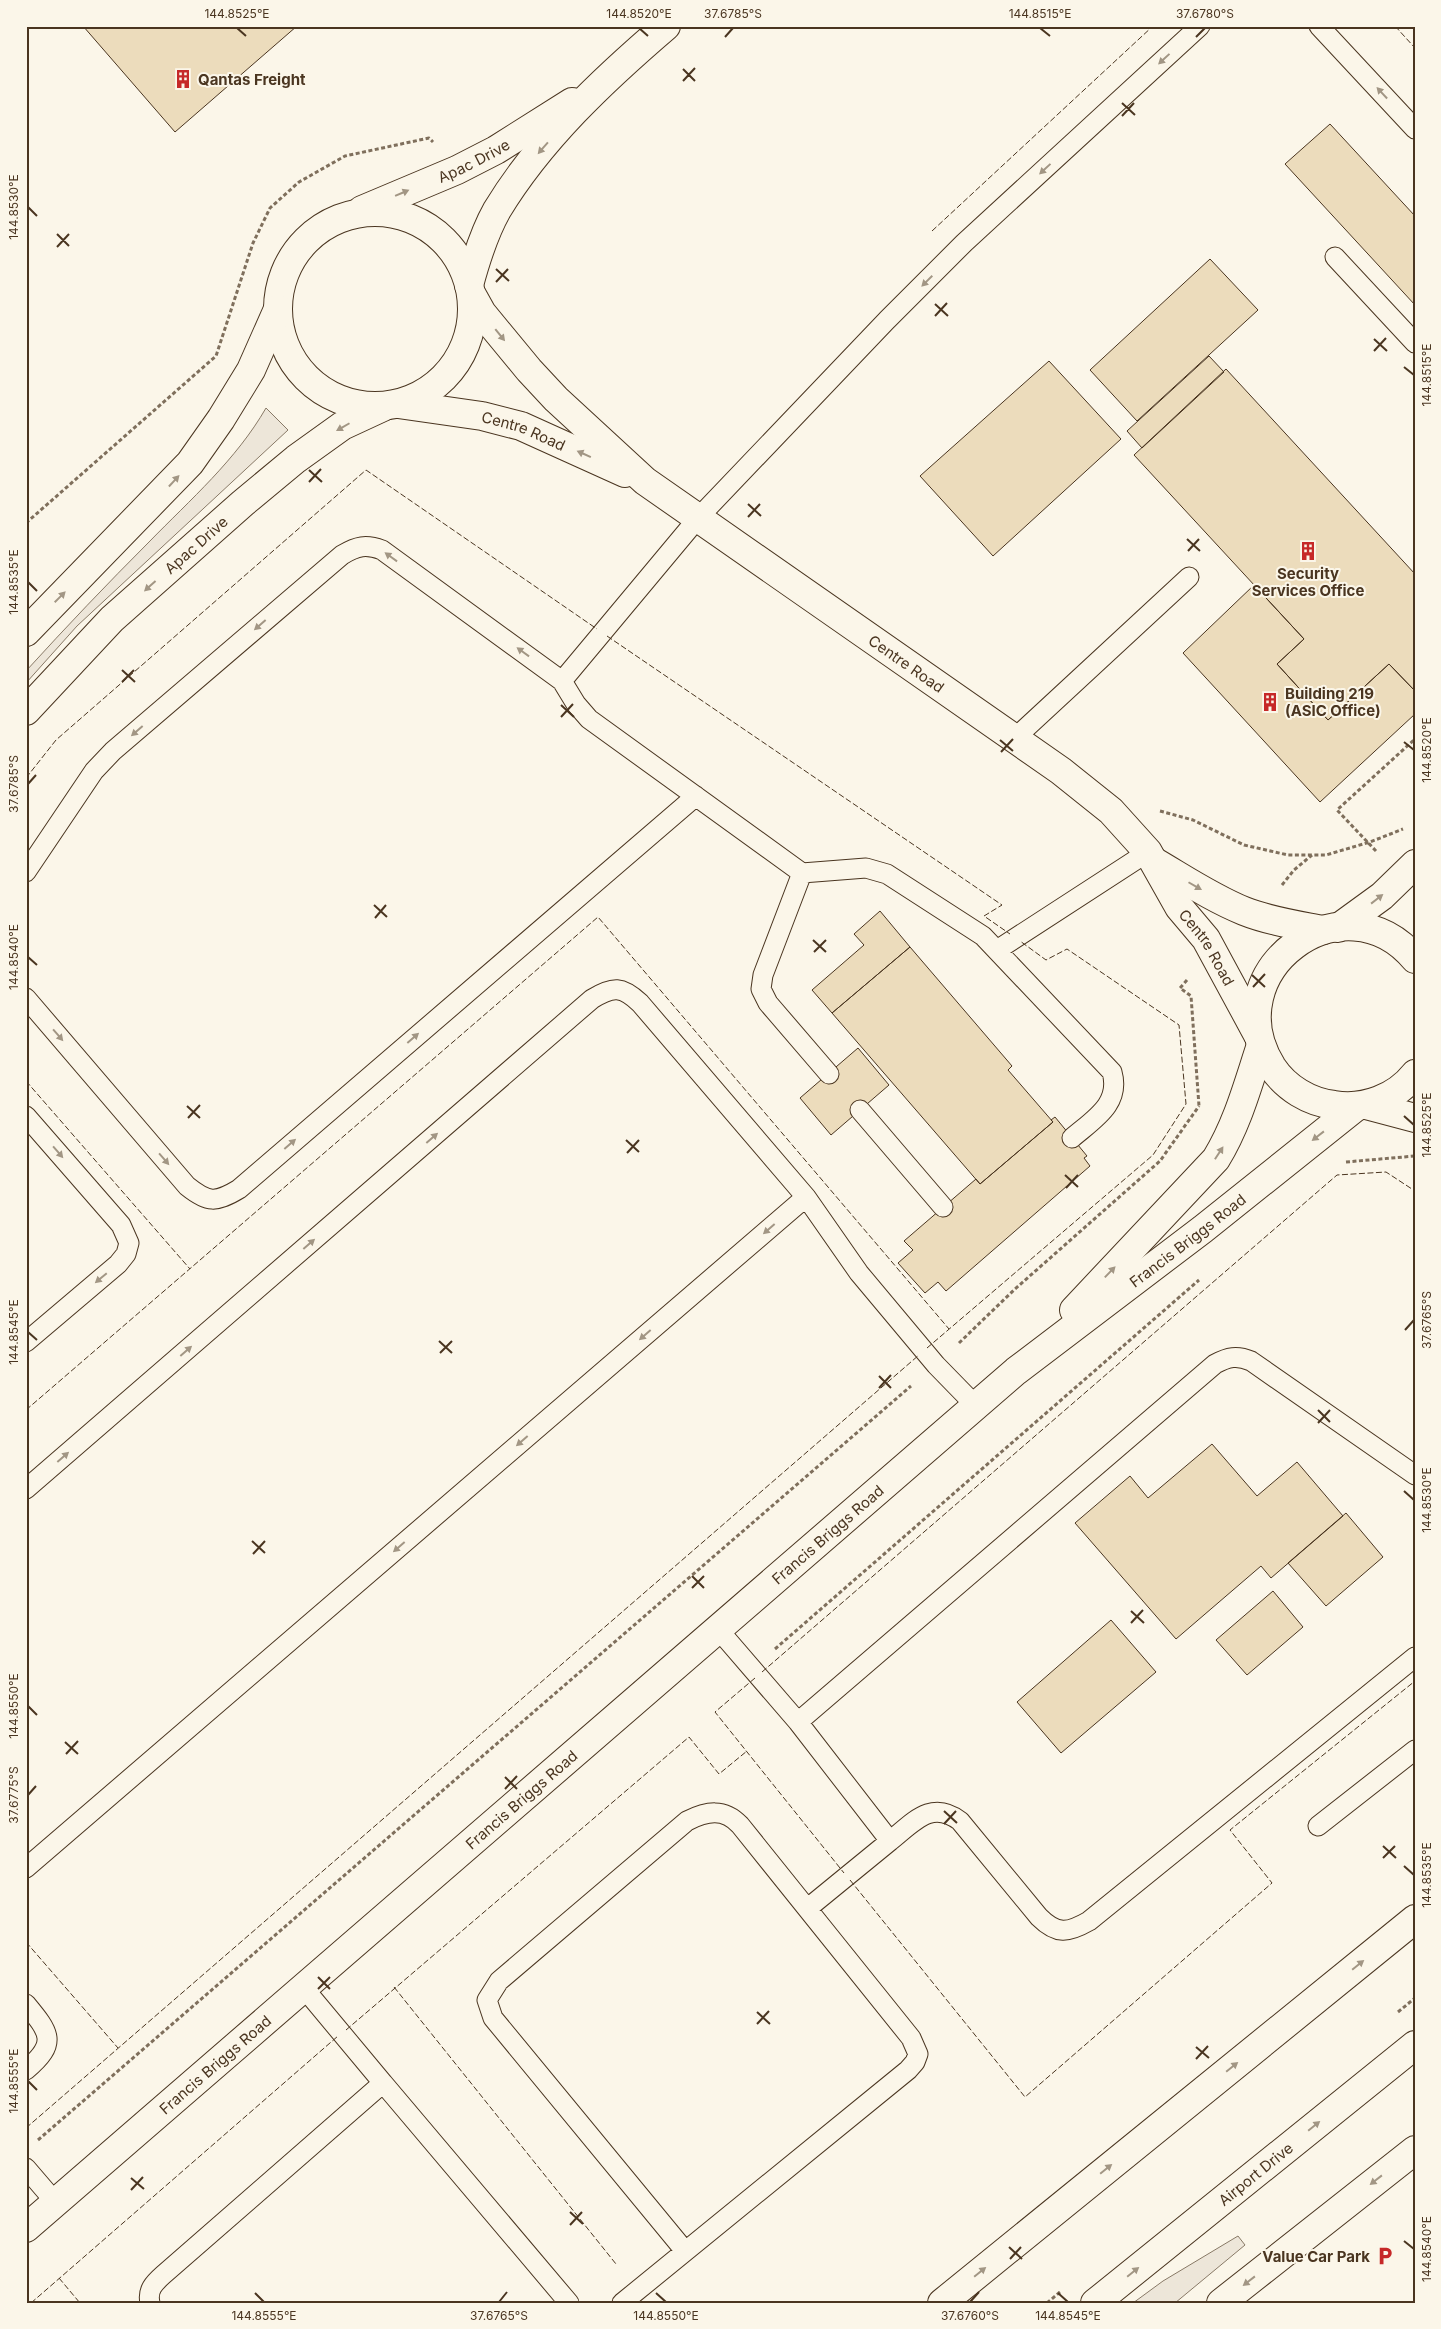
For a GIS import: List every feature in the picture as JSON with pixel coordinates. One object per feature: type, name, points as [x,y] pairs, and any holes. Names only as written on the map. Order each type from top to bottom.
[{"type":"street","name":"Apac Drive","points":[[26,711],[112,619],[243,503],[296,459],[342,426],[390,404],[409,400],[427,391],[442,379],[455,364],[464,347],[470,329],[470,290],[480,246],[497,211],[528,166],[599,85],[666,26]]},
{"type":"street","name":"Apac Drive","points":[[341,219],[457,170],[496,150],[599,85]]},
{"type":"street","name":"Centre Road","points":[[341,219],[361,214],[382,213],[403,216],[422,224],[439,236],[453,252],[464,270],[470,290],[482,313],[528,370],[556,399],[645,481],[1061,771],[1100,802],[1150,857],[1179,907],[1206,939],[1275,1072],[1298,1093],[1326,1104],[1361,1105]]},
{"type":"street","points":[[26,632],[190,463],[221,419],[251,370],[278,309],[284,276],[300,248],[313,236],[341,219]]},
{"type":"street","points":[[278,309],[284,342],[290,357],[312,383],[340,400],[357,405],[390,404]]},
{"type":"street","name":"Centre Road","points":[[390,404],[482,416],[521,426],[645,481]]},
{"type":"street","name":"Centre Road","points":[[1150,857],[1218,899],[1244,911],[1260,916],[1330,929],[1354,927],[1385,936],[1399,944],[1415,959]]},
{"type":"street","points":[[1259,1040],[1257,1005],[1260,990],[1274,963],[1296,943],[1330,929],[1382,896],[1408,870]]},
{"type":"street","name":"Francis Briggs Road","points":[[1016,1371],[1178,1201],[1216,1158],[1226,1142],[1241,1107],[1259,1040]]},
{"type":"street","points":[[1361,1105],[1382,1099],[1398,1090],[1415,1074]]},
{"type":"street","points":[[1361,1105],[1415,1118]]},
{"type":"street","name":"Francis Briggs Road","points":[[26,2228],[1016,1371],[1203,1229],[1361,1105]]},
{"type":"street","points":[[942,2303],[1415,1919]]},
{"type":"street","name":"Airport Drive","points":[[1095,2303],[1415,2045]]},
{"type":"street","points":[[1221,2303],[1415,2150]]},
{"type":"lane","points":[[562,681],[698,518],[887,320],[964,243],[1200,26]]},
{"type":"lane","points":[[1320,26],[1415,129]]},
{"type":"lane","points":[[1335,257],[1415,343]]},
{"type":"lane","points":[[26,872],[94,772],[113,751],[342,555],[355,547],[369,545],[382,550],[562,681],[576,704],[589,719],[802,873],[866,868],[887,874],[983,936],[1112,1072],[1115,1091],[1111,1101],[1103,1111],[1072,1138]]},
{"type":"lane","points":[[1014,739],[1189,577]]},
{"type":"lane","points":[[26,998],[187,1186],[200,1197],[213,1200],[225,1197],[238,1189],[696,796]]},
{"type":"lane","points":[[997,950],[1150,857]]},
{"type":"lane","points":[[802,873],[763,976],[762,989],[768,1003],[829,1074]]},
{"type":"lane","points":[[26,1489],[592,999],[605,991],[617,989],[630,994],[682,1051],[806,1197],[859,1273],[936,1365],[976,1406]]},
{"type":"lane","points":[[860,1110],[943,1207]]},
{"type":"lane","points":[[26,1116],[121,1225],[130,1243],[126,1254],[118,1264],[26,1342]]},
{"type":"lane","points":[[26,1868],[806,1197]]},
{"type":"lane","points":[[798,1722],[1215,1364],[1227,1358],[1240,1356],[1252,1361],[1415,1475]]},
{"type":"lane","points":[[717,1628],[798,1722],[890,1841]]},
{"type":"lane","points":[[808,1908],[890,1841],[930,1812],[940,1811],[951,1814],[960,1821],[1049,1927],[1064,1931],[1077,1928],[1089,1921],[1415,1656]]},
{"type":"lane","points":[[1318,1826],[1415,1750]]},
{"type":"lane","points":[[622,2303],[915,2062],[918,2054],[911,2038],[808,1908],[733,1817],[721,1812],[710,1812],[687,1821],[499,1981],[487,2000],[488,2008],[493,2018],[685,2251]]},
{"type":"lane","points":[[303,1987],[569,2303]]},
{"type":"lane","points":[[26,2004],[47,2031],[45,2052],[26,2070]]},
{"type":"lane","points":[[150,2303],[148,2296],[153,2284],[162,2275],[383,2083]]},
{"type":"lane","points":[[26,2168],[56,2203]]},
{"type":"path","points":[[1408,870],[1368,843],[1337,810],[1415,739]]},
{"type":"path","points":[[1100,802],[1160,811],[1194,820],[1244,845],[1288,855],[1326,855],[1368,843],[1399,829],[1407,829]]},
{"type":"path","points":[[34,2143],[936,1365],[1015,1289],[1160,1161],[1199,1106]]},
{"type":"path","points":[[1342,1162],[1415,1156]]},
{"type":"path","points":[[752,1668],[1200,1279]]},
{"type":"shaded area","points":[[266,408],[288,430],[77,626],[26,683],[26,671],[227,462]]},
{"type":"shaded area","points":[[1238,2236],[1245,2245],[1175,2303],[1133,2303],[1163,2281]]},
{"type":"building","name":"Qantas Freight","points":[[83,26],[297,26],[175,132]]},
{"type":"building","points":[[1330,124],[1415,216],[1415,305],[1285,164]]},
{"type":"building","points":[[1210,259],[1258,310],[1137,421],[1090,370]]},
{"type":"building","points":[[1209,356],[1224,372],[1142,448],[1127,431]]},
{"type":"building","points":[[1049,361],[1121,439],[993,556],[920,476]]},
{"type":"building","name":"Security Services Office","points":[[1226,369],[1415,574],[1415,691],[1389,664],[1328,720],[1277,664],[1304,639],[1134,455]]},
{"type":"building","name":"Building 219 (ASIC Office)","points":[[1254,585],[1304,639],[1277,664],[1328,720],[1389,664],[1415,691],[1415,714],[1320,802],[1183,653]]},
{"type":"building","points":[[880,911],[910,947],[832,1013],[812,990],[864,945],[854,934]]},
{"type":"building","points":[[910,947],[1012,1066],[1008,1070],[1053,1122],[980,1184],[832,1013]]},
{"type":"building","points":[[858,1048],[889,1085],[831,1135],[800,1098]]},
{"type":"building","points":[[1055,1117],[1087,1156],[1084,1158],[1090,1166],[946,1291],[938,1282],[925,1293],[898,1263],[913,1250],[904,1241],[976,1179],[980,1184],[1053,1122],[1051,1120]]},
{"type":"building","points":[[1212,1444],[1257,1496],[1297,1462],[1343,1516],[1271,1578],[1261,1566],[1176,1639],[1075,1523],[1130,1476],[1148,1498]]},
{"type":"building","points":[[1346,1513],[1383,1557],[1326,1606],[1288,1563]]},
{"type":"building","points":[[1273,1591],[1303,1627],[1247,1675],[1216,1640]]},
{"type":"building","points":[[1111,1620],[1156,1672],[1061,1753],[1017,1702]]},
{"type":"fence","points":[[932,231],[1153,26]]},
{"type":"fence","points":[[1395,26],[1415,48]]},
{"type":"fence","points":[[26,778],[56,740],[366,470],[597,629]]},
{"type":"fence","points":[[607,636],[1002,905],[984,916],[1010,934]]},
{"type":"fence","points":[[26,1410],[598,917],[949,1329]]},
{"type":"fence","points":[[927,1348],[1153,1155],[1186,1104],[1179,1025],[1067,949],[1046,960],[1020,941]]},
{"type":"fence","points":[[26,1081],[190,1269]]},
{"type":"fence","points":[[762,1672],[1337,1175],[1386,1172],[1415,1191]]},
{"type":"fence","points":[[26,2128],[919,1355]]},
{"type":"fence","points":[[755,1678],[715,1712],[844,1873]]},
{"type":"fence","points":[[850,1880],[1025,2097],[1272,1883],[1230,1830],[1415,1681]]},
{"type":"fence","points":[[346,2030],[689,1737],[719,1774],[747,1751]]},
{"type":"fence","points":[[26,1942],[118,2048]]},
{"type":"fence","points":[[394,1987],[616,2264]]},
{"type":"fence","points":[[31,2303],[338,2036]]},
{"type":"fence","points":[[59,2278],[80,2303]]},
{"type":"place","name":"Qantas Freight","points":[[183,79]]},
{"type":"place","name":"Security Services Office","points":[[1308,551]]},
{"type":"place","name":"Building 219 (ASIC Office)","points":[[1270,702]]},
{"type":"place","name":"Value Car Park","points":[[1385,2256]]}]
